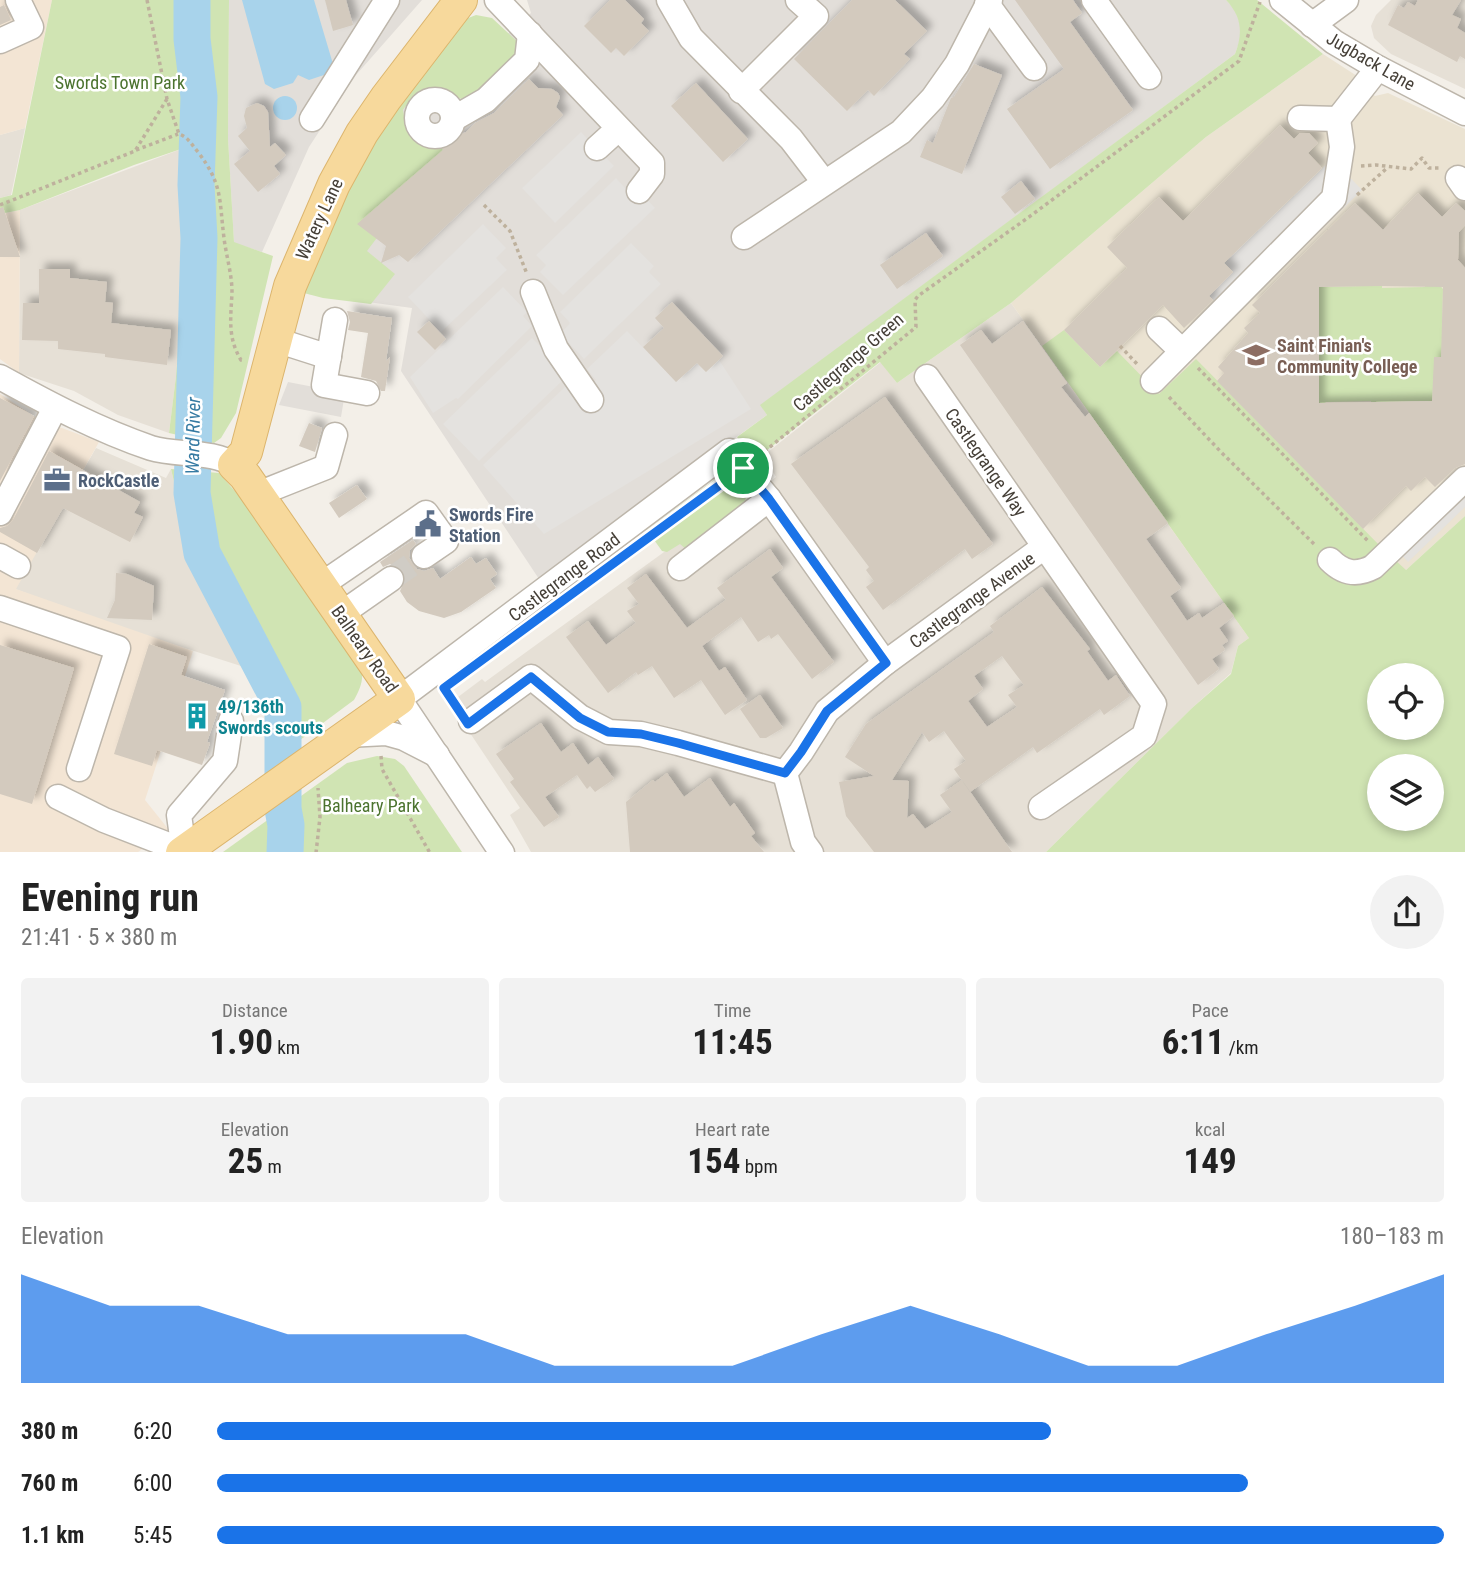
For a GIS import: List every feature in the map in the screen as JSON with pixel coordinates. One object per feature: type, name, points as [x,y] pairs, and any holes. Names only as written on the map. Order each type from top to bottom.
[{"type":"main road","name":"Watery Lane","points":[[225,461],[246,452],[296,267],[334,184],[362,133],[426,43],[461,0]]},
{"type":"main road","name":"Balheary Road","points":[[225,461],[258,494],[399,699]]},
{"type":"main road","name":"Castlegrange Road","points":[[183,852],[399,699]]},
{"type":"street","points":[[0,41],[31,27],[18,0]]},
{"type":"street","points":[[312,119],[387,0]]},
{"type":"street","points":[[497,0],[652,163],[652,174],[639,191]]},
{"type":"street","points":[[669,0],[691,38],[791,139],[824,183]]},
{"type":"street","points":[[1094,0],[1149,77]]},
{"type":"street","name":"Jugback Lane","points":[[1282,0],[1334,42],[1465,113]]},
{"type":"street","points":[[1312,25],[1346,0]]},
{"type":"street","points":[[744,237],[901,132],[933,98],[957,64],[989,2],[1034,68]]},
{"type":"street","points":[[741,91],[816,5]]},
{"type":"street","points":[[453,119],[486,100],[527,60],[530,34]]},
{"type":"street","points":[[1153,381],[1186,356],[1334,198],[1342,147],[1338,119],[1378,68]]},
{"type":"street","points":[[1300,118],[1338,119]]},
{"type":"street","points":[[597,148],[618,129]]},
{"type":"street","points":[[533,292],[556,349],[591,400]]},
{"type":"street","points":[[335,320],[324,385],[367,393]]},
{"type":"street","points":[[1159,329],[1186,356]]},
{"type":"street","points":[[272,352],[329,357]]},
{"type":"street","points":[[0,377],[55,408],[105,430],[170,453],[225,461]]},
{"type":"street","name":"Castlegrange Way","points":[[927,377],[1154,705],[1144,736],[1041,807]]},
{"type":"street","points":[[0,513],[55,408]]},
{"type":"street","points":[[258,494],[326,467],[335,435]]},
{"type":"street","name":"Castlegrange Road","points":[[399,699],[729,451],[769,499],[886,663]]},
{"type":"street","points":[[1330,560],[1339,569],[1365,572],[1385,558],[1465,479]]},
{"type":"street","points":[[680,568],[769,499]]},
{"type":"street","points":[[321,585],[426,513],[446,541],[424,556]]},
{"type":"street","name":"Castlegrange Avenue","points":[[785,773],[827,711],[886,663],[1044,547]]},
{"type":"street","points":[[341,614],[391,579]]},
{"type":"street","points":[[0,608],[118,648],[79,769]]},
{"type":"street","points":[[471,721],[531,677],[580,718],[608,732],[641,734],[785,773],[803,842],[811,852]]},
{"type":"street","name":"Balheary Road","points":[[399,699],[502,852]]},
{"type":"street","points":[[58,797],[104,820],[183,852],[179,815],[225,761],[231,721]]},
{"type":"street","points":[[347,735],[386,733],[404,738],[438,755]]},
{"type":"path","points":[[147,0],[167,99],[179,134]]},
{"type":"path","name":"Castlegrange Green","points":[[743,468],[916,327],[915,300],[918,296],[1238,61],[1261,0]]},
{"type":"path","points":[[135,151],[167,99]]},
{"type":"path","points":[[0,205],[179,134],[185,136],[214,175],[220,193],[232,289],[229,325],[233,346],[241,360],[272,352]]},
{"type":"path","points":[[1340,167],[1376,165],[1411,169],[1422,159],[1429,167],[1449,168],[1461,183]]},
{"type":"path","points":[[1353,199],[1387,168]]},
{"type":"path","points":[[484,205],[510,231],[533,292]]},
{"type":"path","points":[[1120,346],[1221,452],[1330,560]]},
{"type":"path","points":[[1186,356],[1385,558]]},
{"type":"path","points":[[444,688],[468,724],[471,721]]},
{"type":"path","points":[[386,733],[379,763],[430,852]]},
{"type":"path","points":[[316,757],[320,817],[316,852]]},
{"type":"shaded area","points":[[0,0],[52,0],[25,128],[0,135]]},
{"type":"shaded area","points":[[229,0],[422,0],[356,75],[309,147],[262,252],[234,243],[228,138]]},
{"type":"shaded area","points":[[527,0],[1226,0],[1235,10],[1240,24],[1240,40],[1235,54],[761,405],[767,415],[539,579],[401,371],[412,308],[308,294],[339,218],[393,123],[437,65],[509,33],[531,13]]},
{"type":"shaded area","points":[[1391,0],[1465,0],[1465,89],[1391,54],[1374,38],[1371,26],[1376,15]]},
{"type":"shaded area","name":"Saint Finian's Community College","points":[[1323,54],[1357,76],[1358,83],[1375,96],[1388,93],[1465,129],[1465,516],[1406,570],[1249,638],[1011,303],[1206,137]]},
{"type":"shaded area","points":[[25,128],[11,195],[0,198],[0,135]]},
{"type":"shaded area","points":[[581,132],[614,166],[555,223],[522,188]]},
{"type":"shaded area","points":[[184,148],[187,233],[169,433],[118,415],[74,391],[19,373],[20,210]]},
{"type":"shaded area","points":[[1332,159],[1362,190],[1232,318],[1209,296],[1233,272],[1224,263]]},
{"type":"shaded area","points":[[616,178],[626,189],[632,183],[655,208],[563,295],[540,272],[546,265],[536,255]]},
{"type":"shaded area","points":[[20,210],[19,373],[0,359],[0,214]]},
{"type":"shaded area","points":[[483,224],[506,248],[496,258],[507,270],[441,332],[408,297]]},
{"type":"shaded area","points":[[631,243],[654,266],[649,272],[661,284],[584,359],[563,337],[561,333],[570,323],[560,312]]},
{"type":"shaded area","points":[[503,287],[527,312],[523,316],[532,326],[458,399],[433,413],[410,377]]},
{"type":"shaded area","points":[[1011,303],[1249,638],[1238,646],[1231,673],[1046,852],[531,852],[510,815],[520,808],[450,703],[482,679],[485,682],[682,539],[687,545],[776,477],[763,456],[881,362],[897,383]]},
{"type":"shaded area","points":[[627,331],[676,382],[697,363],[706,372],[719,360],[751,409],[544,534],[483,465],[566,386],[574,396],[596,380],[587,369]]},
{"type":"shaded area","points":[[532,338],[543,349],[553,369],[563,380],[479,461],[443,424]]},
{"type":"shaded area","points":[[288,382],[345,393],[341,417],[279,405]]},
{"type":"shaded area","points":[[0,394],[38,419],[99,442],[16,589],[193,651],[145,800],[169,830],[138,852],[0,852]]},
{"type":"shaded area","points":[[96,448],[166,478],[171,469],[189,544],[222,612],[241,666],[122,628],[15,589]]},
{"type":"shaded area","points":[[1465,489],[1465,507],[1408,562],[1400,553]]},
{"type":"green space","name":"Swords Town Park","points":[[52,0],[229,0],[228,138],[234,242],[273,256],[236,413],[221,438],[214,443],[169,433],[187,233],[184,148],[20,210],[0,214],[0,198],[12,195]]},
{"type":"green space","points":[[1226,0],[1257,0],[1323,54],[1206,137],[1011,303],[897,383],[880,362],[753,461],[737,437],[767,415],[760,405],[1235,54],[1240,26]]},
{"type":"green space","points":[[476,15],[492,18],[521,45],[522,51],[472,101],[431,92],[413,96],[403,110],[405,121],[424,143],[441,142],[443,150],[367,251],[395,274],[371,304],[300,292],[346,188],[401,98],[463,20]]},
{"type":"green space","points":[[1426,271],[1443,289],[1444,357],[1434,357],[1434,407],[1427,401],[1386,402],[1372,417],[1371,401],[1326,402],[1321,407],[1311,397],[1319,282],[1323,287],[1365,286],[1382,272],[1382,288],[1425,287]]},
{"type":"green space","points":[[1064,330],[1100,367],[1117,351],[1159,394],[1196,359],[1383,549],[1375,557],[1325,565],[1394,559],[1406,570],[1465,516],[1465,852],[1046,852],[1192,708],[1231,674],[1238,646],[1249,638],[1042,346]]},
{"type":"green space","points":[[171,469],[219,473],[247,505],[362,672],[360,687],[354,700],[269,763],[274,707],[257,670],[241,666],[222,612],[189,544]]},
{"type":"green space","points":[[726,476],[736,479],[742,486],[745,505],[687,550],[680,544],[667,552],[662,551],[647,530],[717,478]]},
{"type":"green space","name":"Balheary Park","points":[[377,756],[395,759],[404,766],[462,852],[223,852],[347,763]]},
{"type":"water","points":[[242,0],[314,0],[333,64],[327,74],[309,80],[298,75],[293,83],[274,89],[265,84]]},
{"type":"water","points":[[285,96],[294,99],[297,108],[294,117],[285,120],[276,117],[273,108],[276,99]]},
{"type":"building","points":[[325,0],[346,0],[353,25],[333,31]]},
{"type":"building","points":[[610,0],[625,0],[644,19],[641,23],[649,31],[624,56],[616,48],[611,53],[584,26]]},
{"type":"building","points":[[852,0],[895,0],[927,31],[904,54],[910,59],[874,96],[868,90],[847,111],[794,59]]},
{"type":"building","points":[[1015,0],[1073,0],[1082,13],[1070,22],[1133,110],[1050,169],[1007,109],[1064,69]]},
{"type":"building","points":[[1418,0],[1461,0],[1452,15],[1461,19],[1457,28],[1465,33],[1465,59],[1460,56],[1457,62],[1388,25],[1398,5],[1404,8],[1408,2],[1415,6]]},
{"type":"building","points":[[4,5],[11,20],[0,25],[0,7]]},
{"type":"building","points":[[974,64],[1002,75],[962,174],[920,157],[927,140],[933,143],[951,98]]},
{"type":"building","points":[[529,79],[538,88],[552,89],[558,93],[560,97],[556,107],[563,115],[408,262],[399,255],[381,263],[386,246],[357,224],[443,150],[441,142],[466,132],[475,123],[494,113]]},
{"type":"building","points":[[696,83],[748,139],[723,162],[671,106]]},
{"type":"building","points":[[257,103],[264,106],[268,112],[270,147],[275,143],[286,155],[274,166],[280,174],[258,192],[234,164],[250,151],[238,136],[247,128],[244,116],[246,108]]},
{"type":"building","points":[[1280,125],[1294,139],[1300,133],[1309,133],[1318,143],[1308,153],[1322,168],[1224,263],[1233,272],[1209,296],[1213,300],[1184,328],[1163,305],[1100,367],[1064,330],[1127,268],[1107,247],[1159,197],[1183,221]]},
{"type":"building","points":[[1021,181],[1035,199],[1015,214],[1001,197]]},
{"type":"building","points":[[1418,193],[1442,217],[1456,203],[1465,211],[1465,225],[1459,232],[1458,260],[1465,268],[1465,464],[1455,468],[1435,487],[1425,477],[1411,491],[1406,486],[1363,529],[1217,381],[1224,373],[1218,367],[1248,333],[1244,328],[1260,313],[1252,305],[1355,203],[1383,230]],"holes":[[[1319,287],[1443,287],[1441,357],[1434,357],[1432,401],[1319,403]]]},
{"type":"building","points":[[3,207],[20,257],[0,257],[0,208]]},
{"type":"building","points":[[926,233],[943,256],[897,289],[880,265]]},
{"type":"building","points":[[39,269],[70,269],[70,278],[107,282],[105,302],[113,303],[111,323],[171,330],[167,365],[58,349],[58,341],[22,340],[23,303],[39,303]]},
{"type":"building","points":[[672,302],[723,356],[706,372],[697,363],[676,382],[643,347],[664,328],[655,318]]},
{"type":"building","points":[[347,311],[392,318],[385,391],[381,391],[376,381],[361,377],[368,333],[348,330],[350,322]]},
{"type":"building","points":[[429,321],[446,339],[435,350],[417,332]]},
{"type":"building","points":[[1023,321],[1067,383],[1061,387],[1085,417],[1089,413],[1168,523],[1146,539],[1181,588],[1170,596],[1187,621],[1199,613],[1202,618],[1224,603],[1234,616],[1219,628],[1228,641],[1222,645],[1225,650],[1212,659],[1219,669],[1198,685],[960,345],[981,330],[992,344]]},
{"type":"building","points":[[885,397],[993,544],[972,559],[965,549],[883,610],[866,587],[874,581],[866,570],[869,567],[791,464]]},
{"type":"building","points":[[0,398],[34,416],[0,481]]},
{"type":"building","points":[[309,423],[322,428],[315,452],[299,446]]},
{"type":"building","points":[[49,451],[140,502],[134,513],[143,517],[130,542],[63,508],[37,553],[0,532],[0,528],[13,520]]},
{"type":"building","points":[[357,485],[367,499],[339,518],[329,503]]},
{"type":"building","points":[[413,540],[416,544],[410,550],[409,558],[417,569],[424,571],[433,568],[440,579],[471,557],[476,564],[486,558],[497,574],[490,579],[496,588],[461,612],[444,618],[419,611],[407,602],[400,591],[406,578],[403,570],[390,564],[383,567],[380,562]]},
{"type":"building","points":[[770,549],[783,568],[771,577],[834,662],[812,679],[778,634],[771,639],[769,635],[758,642],[741,617],[702,646],[719,671],[725,667],[747,700],[725,715],[701,680],[674,698],[652,666],[638,675],[636,672],[608,693],[566,637],[588,621],[606,645],[636,623],[627,611],[639,604],[627,588],[646,574],[687,628],[726,600],[717,588]]},
{"type":"building","points":[[116,573],[127,574],[154,586],[152,620],[107,618],[115,600]]},
{"type":"building","points":[[1042,587],[1090,649],[1087,651],[1108,681],[1116,675],[1130,696],[1104,715],[1100,709],[1037,753],[1033,747],[970,792],[1012,852],[874,852],[846,816],[839,782],[874,776],[845,757],[866,724],[994,632],[990,626]],"holes":[[[1002,656],[1024,685],[1008,695],[1017,707],[987,727],[968,701],[983,689],[974,676]],[[944,731],[966,761],[954,769],[962,780],[940,795],[952,812],[925,829],[913,814],[907,818],[909,781],[892,780],[922,732],[929,742]]]},
{"type":"building","points":[[149,644],[187,657],[181,675],[225,690],[202,765],[157,750],[152,766],[114,754]]},
{"type":"building","points":[[0,645],[74,668],[32,804],[0,794]]},
{"type":"building","points":[[760,695],[783,728],[766,738],[760,738],[740,709]]},
{"type":"building","points":[[541,723],[561,752],[573,743],[588,765],[598,757],[614,779],[595,792],[590,786],[587,789],[577,775],[545,797],[559,817],[544,827],[510,782],[514,779],[496,754]]},
{"type":"building","points":[[667,773],[684,797],[710,778],[730,807],[734,803],[755,833],[751,836],[764,852],[630,852],[626,802],[653,780],[655,782]]},
{"type":"waterway","name":"Ward River","points":[[192,0],[192,39],[199,97],[196,185],[199,238],[192,493],[202,553],[283,707],[285,852]]},
{"type":"tunnel","points":[[391,579],[424,556]]},
{"type":"place","name":"Saint Finian's Community College","points":[[1256,355]]},
{"type":"place","name":"RockCastle","points":[[57,480]]},
{"type":"place","name":"Swords Fire Station","points":[[428,524]]},
{"type":"place","name":"49/136th Swords scouts","points":[[197,716]]},
{"type":"route","points":[[743,468],[769,499],[886,663],[827,711],[785,773],[641,734],[608,732],[580,718],[531,677],[468,724],[444,688],[743,468]]}]
